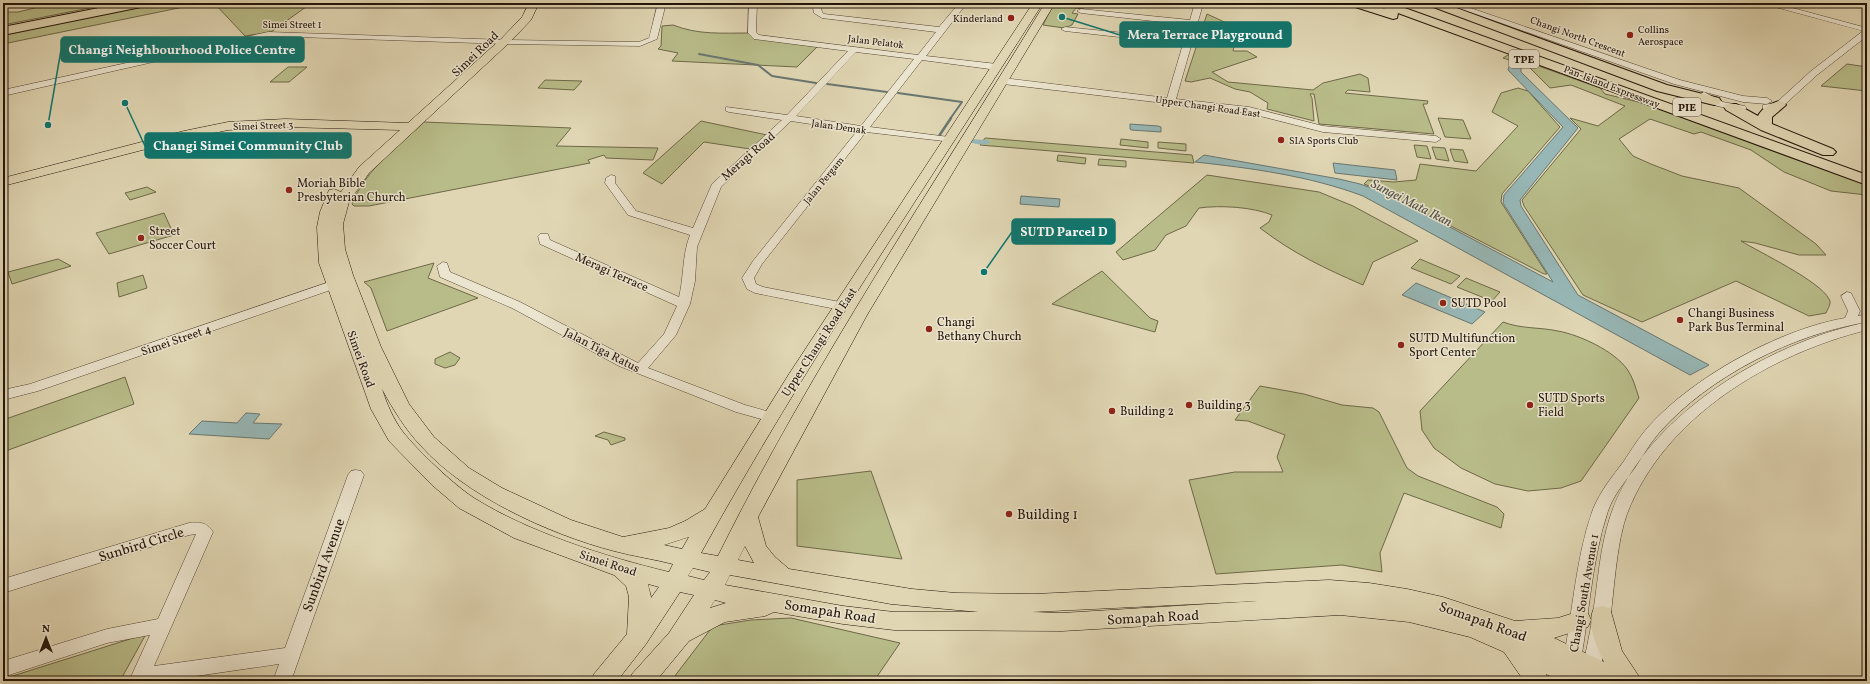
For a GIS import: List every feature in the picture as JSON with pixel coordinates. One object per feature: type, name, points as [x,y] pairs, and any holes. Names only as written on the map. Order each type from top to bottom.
[{"type":"highway","points":[[3,27],[122,3]]},
{"type":"highway","points":[[3,31],[141,3]]},
{"type":"highway","points":[[1353,3],[1422,23]]},
{"type":"highway","name":"TPE","points":[[1365,3],[1601,85],[1627,92]]},
{"type":"highway","name":"Pan-Island Expressway","points":[[1380,3],[1867,180]]},
{"type":"highway","name":"Pan-Island Expressway","points":[[1398,3],[1867,172]]},
{"type":"highway","name":"TPE","points":[[1411,3],[1508,42]]},
{"type":"highway","points":[[1432,3],[1680,86],[1723,103],[1766,127],[1867,167]]},
{"type":"highway","points":[[1766,127],[1764,122],[1765,115],[1778,101]]},
{"type":"main road","name":"Simei Road","points":[[534,3],[527,18],[501,38],[357,170],[340,206],[335,226],[340,258],[341,282],[382,412],[396,436],[439,480],[466,503],[521,532],[622,569],[710,590]]},
{"type":"main road","name":"Upper Changi Road East","points":[[603,681],[638,637],[674,582],[714,512],[841,306],[965,113],[986,84],[1038,3]]},
{"type":"main road","name":"Upper Changi Road East","points":[[641,681],[677,640],[710,590],[724,566],[748,516],[835,357],[901,245],[1006,77],[1050,3]]},
{"type":"main road","name":"Simei Road","points":[[501,38],[513,18]]},
{"type":"main road","points":[[995,70],[1006,77]]},
{"type":"main road","points":[[986,84],[1006,77]]},
{"type":"main road","points":[[965,113],[984,112]]},
{"type":"main road","name":"Simei Street 3","points":[[3,182],[184,135],[228,126],[285,123],[400,131]]},
{"type":"main road","name":"Simei Street 3","points":[[3,188],[179,142],[232,131],[276,129],[400,131]]},
{"type":"main road","points":[[879,248],[901,245]]},
{"type":"main road","name":"Simei Road","points":[[341,282],[377,363],[399,406],[415,427],[459,472],[478,485],[542,516],[579,531],[613,542],[724,566]]},
{"type":"main road","points":[[613,542],[643,541],[672,536],[702,521],[714,512]]},
{"type":"main road","points":[[748,516],[750,535],[757,551],[767,564],[782,576]]},
{"type":"main road","name":"Somapah Road","points":[[724,566],[854,591],[904,598],[960,602],[1059,602],[1329,589],[1361,590],[1410,597],[1448,606],[1509,635],[1579,674],[1618,681]]},
{"type":"main road","points":[[622,569],[636,582],[640,597],[638,637]]},
{"type":"main road","name":"Somapah Road","points":[[710,590],[843,615],[894,621],[1062,622],[1340,606],[1373,608],[1414,614],[1445,620],[1475,629],[1509,635]]},
{"type":"main road","points":[[677,640],[702,621],[728,611],[751,607],[793,605]]},
{"type":"main road","points":[[1602,615],[1611,654],[1630,681]]},
{"type":"main road","points":[[1537,681],[1509,635],[1552,630],[1566,627],[1580,620]]},
{"type":"street","name":"Simei Street 1","points":[[3,92],[268,34],[501,38],[631,45],[643,43],[653,39],[662,3]]},
{"type":"street","name":"Jalan Pelatok","points":[[753,3],[753,36],[920,58],[995,70]]},
{"type":"street","points":[[816,3],[818,13],[822,16],[941,30]]},
{"type":"street","points":[[945,3],[962,4]]},
{"type":"street","points":[[1171,100],[1199,4],[1186,3]]},
{"type":"street","name":"Changi North Crescent","points":[[1449,3],[1680,86],[1743,99],[1778,101]]},
{"type":"street","points":[[1765,3],[1867,31]]},
{"type":"street","name":"Jalan Pergam","points":[[841,306],[759,290],[751,286],[748,278],[757,263],[864,130],[962,4]]},
{"type":"street","points":[[1081,11],[1193,23]]},
{"type":"street","points":[[1065,29],[1187,42]]},
{"type":"street","points":[[1723,103],[1755,108],[1778,101],[1867,31]]},
{"type":"street","name":"Meragi Road","points":[[640,369],[670,335],[684,304],[689,281],[690,252],[696,233],[716,186],[776,132],[854,49]]},
{"type":"street","name":"Upper Changi Road East","points":[[1006,77],[1259,112],[1302,125],[1322,129],[1436,139]]},
{"type":"street","name":"Jalan Demak","points":[[729,109],[864,130],[949,140]]},
{"type":"street","points":[[611,178],[610,184],[632,213],[696,233]]},
{"type":"street","name":"Meragi Terrace","points":[[544,236],[544,242],[684,304]]},
{"type":"street","name":"Jalan Tiga Ratus","points":[[443,266],[444,274],[516,305],[640,369],[741,409],[772,417]]},
{"type":"street","name":"Simei Street 4","points":[[3,395],[33,388],[341,282]]},
{"type":"street","points":[[1847,296],[1854,311],[1850,321]]},
{"type":"street","name":"Changi South Avenue 1","points":[[1579,674],[1580,620],[1593,534],[1606,496],[1658,424],[1706,385],[1757,354],[1800,335],[1850,321],[1867,318]]},
{"type":"street","name":"Changi South Avenue 1","points":[[1579,674],[1602,615],[1608,560],[1619,512],[1646,462],[1672,431],[1708,398],[1749,372],[1812,342],[1867,326]]},
{"type":"street","name":"Changi South Avenue 1","points":[[1836,334],[1867,335]]},
{"type":"street","name":"Sunbird Avenue","points":[[282,681],[290,655],[356,475]]},
{"type":"street","name":"Sunbird Circle","points":[[3,586],[188,529],[200,528],[205,532],[203,539],[139,678]]},
{"type":"street","points":[[3,669],[107,636],[164,625]]},
{"type":"street","points":[[139,678],[290,655]]},
{"type":"green space","points":[[55,3],[115,3],[3,25],[3,12],[18,12]]},
{"type":"green space","points":[[144,3],[203,3],[3,44],[3,32]]},
{"type":"green space","points":[[214,3],[310,4],[271,32],[245,36]]},
{"type":"green space","points":[[1054,3],[1087,3],[1083,9],[1076,8],[1072,13],[1078,14],[1072,25],[1064,28],[1043,25]]},
{"type":"green space","points":[[1207,14],[1246,32],[1236,38],[1233,51],[1247,51],[1257,57],[1212,72],[1228,82],[1313,90],[1323,83],[1360,74],[1368,78],[1370,92],[1348,90],[1345,93],[1428,101],[1427,104],[1423,104],[1434,134],[1319,124],[1314,94],[1310,94],[1312,98],[1314,121],[1267,109],[1268,103],[1250,92],[1235,89],[1210,78],[1191,82],[1185,81]]},
{"type":"green space","points":[[673,25],[701,32],[749,33],[753,36],[819,45],[797,67],[672,61],[678,53],[658,49],[661,46],[662,26]]},
{"type":"green space","points":[[1508,55],[1600,88],[1605,94],[1647,104],[1867,183],[1867,195],[1831,191],[1784,172],[1751,150],[1701,132],[1694,134],[1650,119],[1619,139],[1633,156],[1651,164],[1682,176],[1739,188],[1816,244],[1826,255],[1799,255],[1755,243],[1741,241],[1788,267],[1814,284],[1829,299],[1830,302],[1826,313],[1809,316],[1736,281],[1642,322],[1583,295],[1524,206],[1522,200],[1581,129],[1570,118],[1598,126],[1625,106],[1571,85],[1550,88],[1528,66],[1503,58]]},
{"type":"green space","points":[[1847,64],[1867,67],[1867,91],[1821,86]]},
{"type":"green space","points":[[288,67],[307,67],[289,82],[270,82]]},
{"type":"green space","points":[[545,80],[582,81],[574,90],[538,88]]},
{"type":"green space","points":[[1518,88],[1528,91],[1560,127],[1502,194],[1501,202],[1547,274],[1544,274],[1389,194],[1364,184],[1368,180],[1394,182],[1416,180],[1420,164],[1476,171],[1518,126],[1492,112],[1501,93]]},
{"type":"green space","points":[[1438,118],[1463,120],[1471,139],[1445,137]]},
{"type":"green space","points":[[701,121],[767,135],[750,149],[704,142],[662,184],[643,173]]},
{"type":"green space","points":[[424,122],[571,128],[556,146],[658,148],[653,160],[606,158],[604,155],[588,160],[590,163],[369,206],[354,206],[352,204],[358,192],[374,169]]},
{"type":"green space","points":[[985,138],[1192,155],[1194,163],[980,145]]},
{"type":"green space","points":[[1121,139],[1148,142],[1148,148],[1120,145]]},
{"type":"green space","points":[[1158,142],[1186,144],[1186,151],[1158,148]]},
{"type":"green space","points":[[1414,145],[1427,146],[1431,159],[1417,157]]},
{"type":"green space","points":[[1432,147],[1445,148],[1449,161],[1436,159]]},
{"type":"green space","points":[[1450,149],[1463,150],[1468,163],[1454,161]]},
{"type":"green space","points":[[1058,155],[1086,158],[1085,164],[1057,161]]},
{"type":"green space","points":[[1099,159],[1126,161],[1126,167],[1098,165]]},
{"type":"green space","points":[[1207,175],[1319,192],[1353,206],[1418,241],[1373,262],[1363,285],[1310,260],[1260,228],[1269,222],[1272,215],[1246,208],[1207,207],[1199,208],[1186,226],[1166,235],[1155,250],[1123,260],[1116,252]]},
{"type":"green space","points":[[147,187],[156,192],[130,200],[125,193]]},
{"type":"green space","points":[[164,213],[174,235],[109,254],[96,233]]},
{"type":"green space","points":[[58,259],[71,266],[12,284],[8,272]]},
{"type":"green space","points":[[1420,259],[1460,276],[1451,284],[1411,268]]},
{"type":"green space","points":[[434,263],[428,278],[478,298],[387,331],[371,288],[364,282]]},
{"type":"green space","points":[[1102,271],[1150,318],[1158,321],[1155,332],[1052,304]]},
{"type":"green space","points":[[143,275],[147,288],[119,297],[117,283]]},
{"type":"green space","points":[[1466,278],[1500,292],[1492,301],[1457,287]]},
{"type":"green space","name":"SUTD Sports Field","points":[[1503,322],[1517,326],[1558,331],[1586,340],[1614,356],[1627,369],[1631,376],[1639,398],[1581,481],[1561,488],[1528,491],[1495,484],[1461,468],[1434,448],[1422,430],[1420,411]]},
{"type":"green space","points":[[450,352],[460,358],[455,365],[445,368],[435,364],[435,359]]},
{"type":"green space","points":[[125,377],[134,404],[3,452],[3,420]]},
{"type":"green space","points":[[1260,386],[1304,394],[1342,405],[1373,408],[1379,412],[1407,468],[1418,476],[1497,507],[1504,514],[1501,528],[1404,493],[1380,553],[1382,572],[1342,565],[1216,574],[1189,480],[1235,472],[1283,472],[1277,457],[1285,435],[1248,421],[1235,420]]},
{"type":"green space","points":[[604,432],[625,438],[625,440],[611,445],[608,440],[595,436]]},
{"type":"green space","points":[[871,471],[902,559],[797,546],[797,480]]},
{"type":"green space","points":[[791,618],[900,643],[874,681],[671,681],[713,626],[751,620]]},
{"type":"green space","points":[[146,634],[120,681],[3,681],[3,679]]},
{"type":"water","points":[[1514,60],[1525,63],[1521,68],[1521,72],[1578,128],[1520,200],[1521,206],[1578,295],[1709,365],[1690,375],[1363,196],[1301,178],[1259,170],[1195,162],[1204,155],[1360,184],[1388,194],[1553,282],[1503,203],[1504,195],[1563,127],[1508,70],[1510,63]]},
{"type":"water","points":[[1130,124],[1158,126],[1161,127],[1161,132],[1131,130]]},
{"type":"water","points":[[1333,163],[1395,170],[1397,180],[1335,173]]},
{"type":"water","points":[[1021,196],[1060,199],[1059,207],[1020,204]]},
{"type":"water","name":"SUTD Pool","points":[[1416,283],[1485,312],[1472,324],[1402,295]]},
{"type":"water","points":[[246,413],[260,414],[253,423],[282,424],[269,439],[189,434],[202,421],[237,423]]},
{"type":"waterway","name":"Sungei Mata Ikan","points":[[699,54],[758,65],[772,76],[816,83]]},
{"type":"waterway","name":"Sungei Mata Ikan","points":[[827,84],[887,92]]},
{"type":"waterway","name":"Sungei Mata Ikan","points":[[898,93],[962,102],[950,119]]},
{"type":"waterway","name":"Sungei Mata Ikan","points":[[939,136],[951,118]]},
{"type":"waterway","name":"Sungei Mata Ikan","points":[[973,141],[987,142]]},
{"type":"place","name":"Mera Terrace Playground","points":[[1062,17]]},
{"type":"place","name":"Kinderland","points":[[1011,18]]},
{"type":"place","name":"Collins Aerospace","points":[[1630,35]]},
{"type":"place","name":"Changi Simei Community Club","points":[[125,103]]},
{"type":"place","name":"Changi Neighbourhood Police Centre","points":[[48,125]]},
{"type":"place","name":"SIA Sports Club","points":[[1281,140]]},
{"type":"place","name":"Moriah Bible Presbyterian Church","points":[[289,190]]},
{"type":"place","name":"Street Soccer Court","points":[[141,238]]},
{"type":"place","name":"SUTD Parcel D","points":[[984,272]]},
{"type":"place","name":"SUTD Pool","points":[[1443,303]]},
{"type":"place","name":"Changi Business Park Bus Terminal","points":[[1680,320]]},
{"type":"place","name":"Changi Bethany Church","points":[[929,329]]},
{"type":"place","name":"SUTD Multifunction Sport Center","points":[[1401,345]]},
{"type":"place","name":"Building 3","points":[[1189,405]]},
{"type":"place","name":"SUTD Sports Field","points":[[1530,405]]},
{"type":"place","name":"Building 2","points":[[1112,411]]},
{"type":"place","name":"Building 1","points":[[1009,514]]}]
